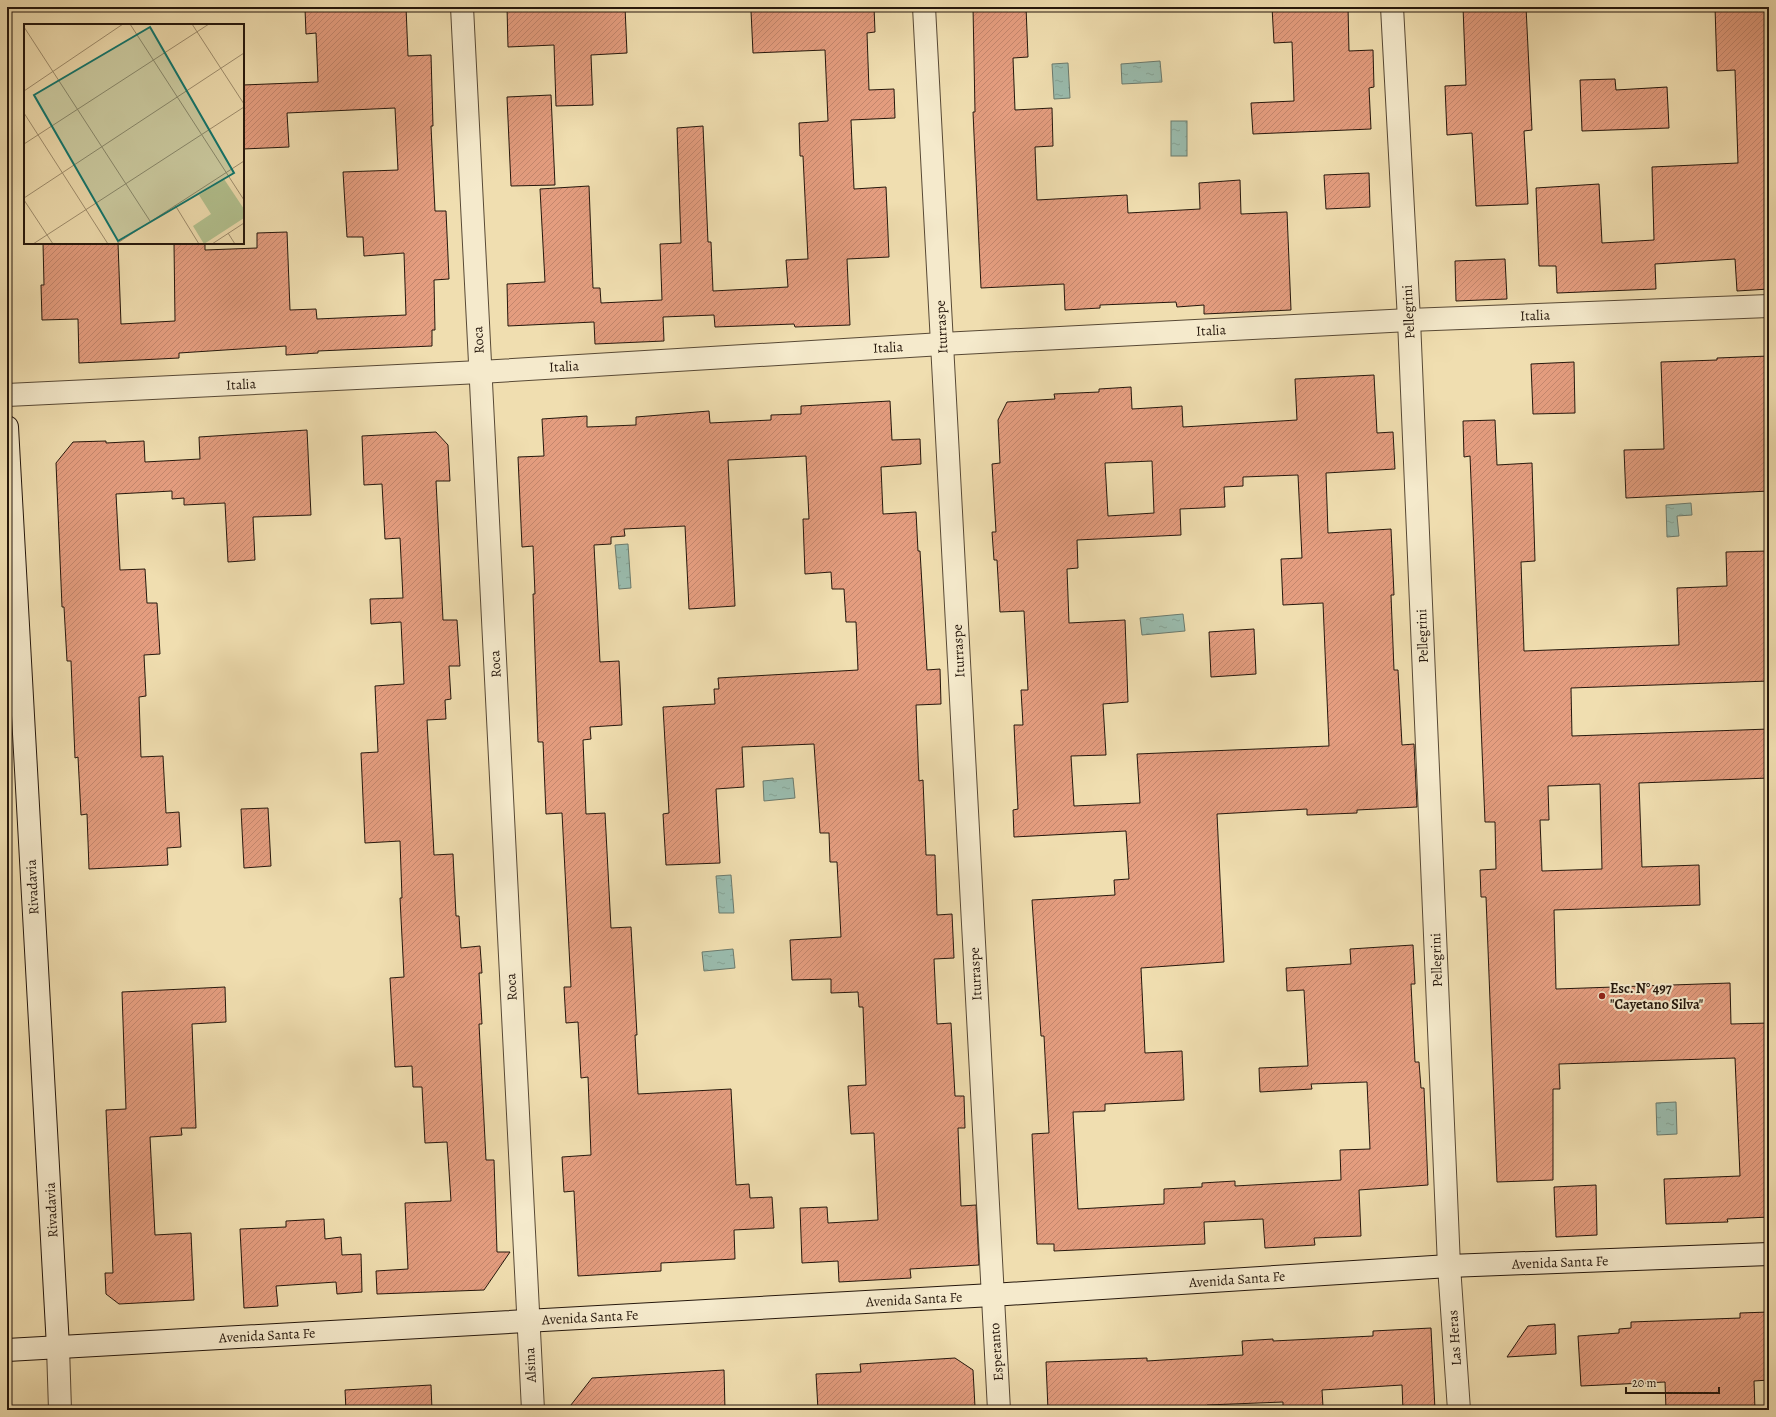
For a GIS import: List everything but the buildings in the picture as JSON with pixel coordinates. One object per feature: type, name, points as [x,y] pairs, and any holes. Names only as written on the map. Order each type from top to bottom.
[{"type":"street","name":"Roca","points":[[462,7],[528,1320]]},
{"type":"street","name":"Iturraspe","points":[[924,7],[992,1295]]},
{"type":"street","name":"Pellegrini","points":[[1392,7],[1409,320],[1449,1266]]},
{"type":"street","name":"Italia","points":[[7,395],[480,372],[942,344],[1409,320],[1769,306]]},
{"type":"street","name":"Rivadavia","points":[[7,427],[15,705],[58,1347],[60,1410]]},
{"type":"street","name":"Avenida Santa Fe","points":[[7,1350],[992,1295],[1449,1266],[1769,1254]]},
{"type":"street","name":"Las Heras","points":[[1449,1266],[1459,1410]]},
{"type":"street","name":"Esperanto","points":[[992,1295],[999,1410]]},
{"type":"street","name":"Alsina","points":[[528,1320],[533,1410]]},
{"type":"water","points":[[1160,61],[1162,82],[1122,84],[1121,64]]},
{"type":"water","points":[[1068,63],[1070,98],[1054,99],[1052,64]]},
{"type":"water","points":[[1171,121],[1187,121],[1187,156],[1171,156]]},
{"type":"water","points":[[1691,503],[1692,515],[1677,516],[1679,536],[1667,537],[1666,505]]},
{"type":"water","points":[[628,544],[631,588],[619,589],[615,545]]},
{"type":"water","points":[[1183,614],[1185,631],[1142,635],[1140,618]]},
{"type":"water","points":[[793,778],[795,798],[764,801],[763,781]]},
{"type":"water","points":[[731,875],[734,913],[719,913],[716,876]]},
{"type":"water","points":[[733,949],[735,968],[704,971],[702,952]]},
{"type":"water","points":[[1676,1102],[1677,1134],[1657,1135],[1656,1103]]},
{"type":"place","name":"Esc. N° 497 \"Cayetano Silva\"","points":[[1602,996]]}]
